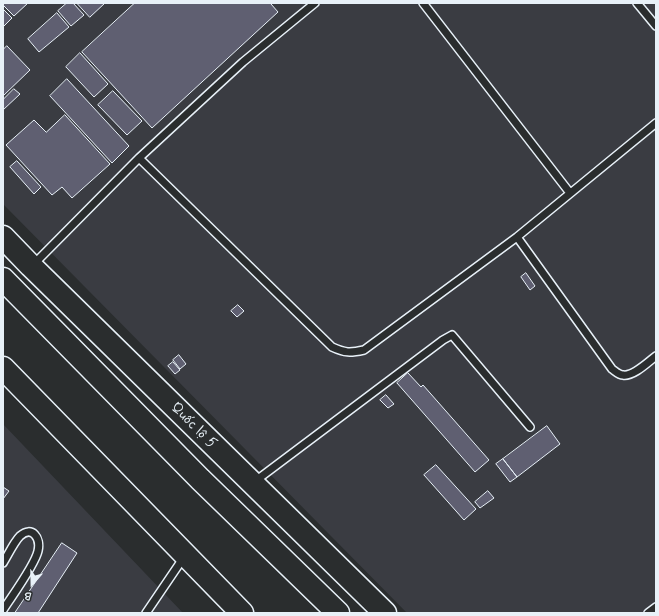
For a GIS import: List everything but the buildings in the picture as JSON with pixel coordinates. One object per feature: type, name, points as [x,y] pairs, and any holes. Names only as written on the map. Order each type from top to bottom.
[{"type":"highway","name":"Quốc lộ 5","points":[[3,237],[385,613]]},
{"type":"highway","points":[[3,279],[200,479],[338,613]]},
{"type":"highway","points":[[3,368],[242,613]]},
{"type":"lane","points":[[31,266],[139,158],[243,62],[315,3]]},
{"type":"lane","points":[[424,3],[570,193]]},
{"type":"lane","points":[[637,3],[656,26]]},
{"type":"lane","points":[[139,158],[332,347],[342,352],[352,353],[364,350],[517,237],[656,123]]},
{"type":"lane","points":[[517,237],[612,369],[618,374],[624,376],[632,374],[656,356]]},
{"type":"lane","points":[[252,483],[443,340],[452,335],[530,427]]},
{"type":"lane","points":[[3,563],[20,536],[28,532],[33,533],[38,537],[40,541],[34,562],[3,610]]},
{"type":"lane","points":[[146,613],[185,555]]},
{"type":"lane","points":[[648,613],[656,607]]},
{"type":"shaded area","points":[[3,3],[656,3],[656,613],[407,613],[3,204]]},
{"type":"shaded area","points":[[3,424],[183,613],[3,613]]}]
